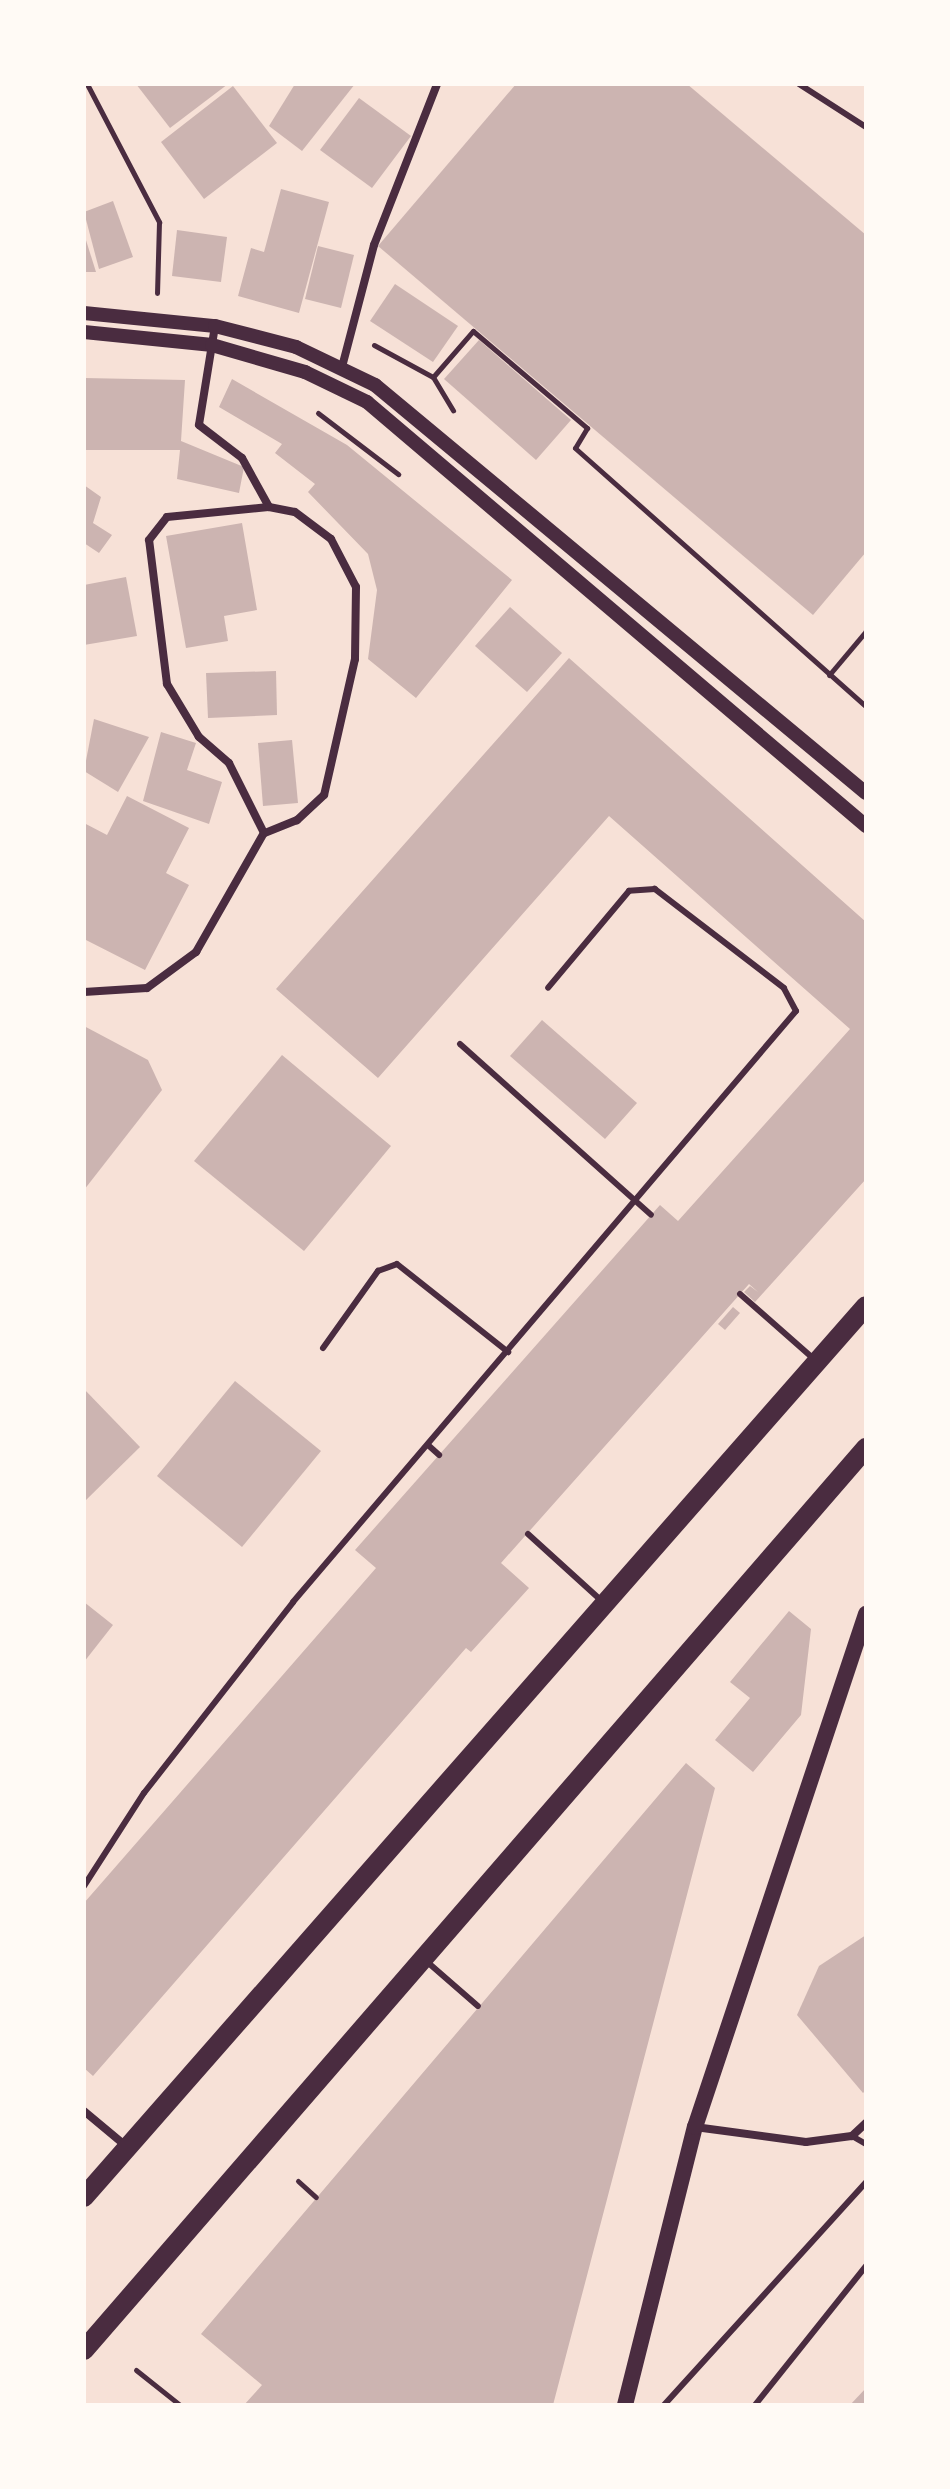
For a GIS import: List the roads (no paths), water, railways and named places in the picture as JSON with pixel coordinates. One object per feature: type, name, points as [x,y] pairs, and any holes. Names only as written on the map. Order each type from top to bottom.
[{"type":"main road","points":[[84,2197],[866,1306]]},
{"type":"main road","points":[[84,2350],[866,1448]]},
{"type":"main road","points":[[625,2405],[695,2127],[866,1614]]},
{"type":"street","points":[[342,367],[374,245],[437,84]]},
{"type":"street","points":[[84,313],[157,317],[215,326],[342,367],[408,406],[866,793]]},
{"type":"street","points":[[215,326],[199,425],[242,458],[269,507]]},
{"type":"street","points":[[84,332],[212,345],[305,372],[401,426],[866,826]]},
{"type":"street","points":[[84,992],[147,988],[196,952],[264,833],[297,820],[324,795],[355,659],[356,587],[331,539],[295,512],[269,507],[167,517],[149,540],[167,684],[199,737],[245,789],[264,833]]},
{"type":"street","points":[[84,2111],[127,2146]]},
{"type":"street","points":[[695,2127],[806,2142],[852,2136],[866,2123]]},
{"type":"lane","points":[[799,84],[866,127]]},
{"type":"lane","points":[[84,1886],[144,1793],[293,1602],[637,1202],[796,1011],[784,988],[655,889],[629,891],[548,988]]},
{"type":"lane","points":[[460,1044],[651,1215]]},
{"type":"lane","points":[[323,1348],[378,1271],[397,1264],[508,1352]]},
{"type":"lane","points":[[740,1294],[817,1362]]},
{"type":"lane","points":[[428,1445],[439,1455]]},
{"type":"lane","points":[[528,1534],[605,1603]]},
{"type":"lane","points":[[425,1960],[478,2006]]},
{"type":"lane","points":[[852,2136],[866,2144]]},
{"type":"lane","points":[[664,2405],[866,2182]]},
{"type":"lane","points":[[755,2405],[866,2266]]}]
